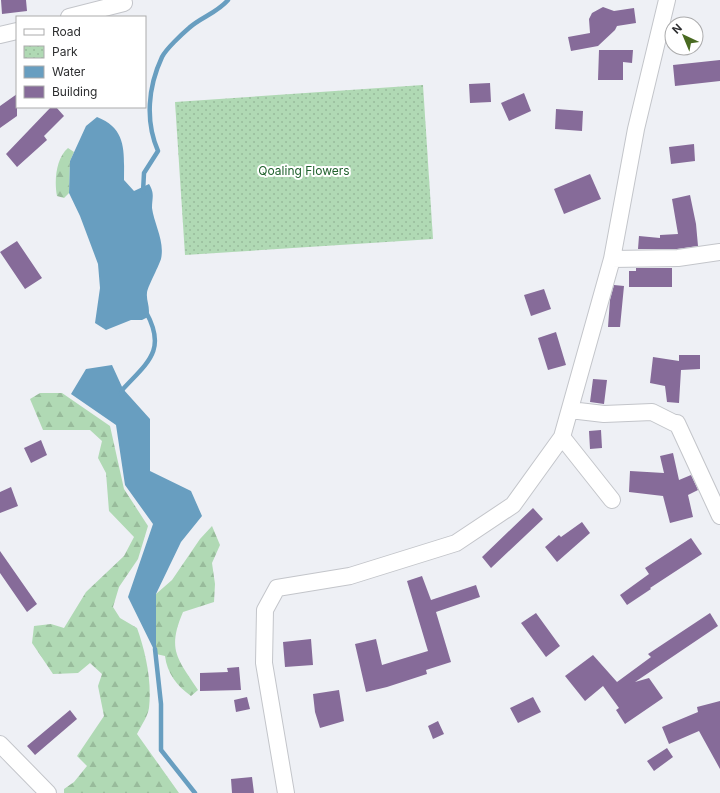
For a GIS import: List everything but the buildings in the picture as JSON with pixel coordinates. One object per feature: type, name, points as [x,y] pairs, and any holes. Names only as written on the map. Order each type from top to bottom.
[{"type":"street","points":[[286,793],[264,663],[265,610],[277,588],[350,576],[456,543],[513,505],[562,437],[612,259],[636,129],[667,0]]},
{"type":"street","points":[[75,16],[125,7]]},
{"type":"street","points":[[0,35],[16,31]]},
{"type":"street","points":[[612,259],[678,258],[720,252]]},
{"type":"street","points":[[570,410],[604,414],[652,412],[675,423],[720,516]]},
{"type":"street","points":[[562,437],[612,500]]},
{"type":"street","points":[[0,744],[48,793]]},
{"type":"green space","name":"Qoaling Flowers","points":[[423,85],[433,239],[185,255],[175,102]]},
{"type":"green space","points":[[68,148],[74,152],[70,161],[69,193],[64,198],[57,196],[56,177],[58,164],[64,152]]},
{"type":"green space","points":[[40,393],[62,393],[110,426],[124,489],[148,526],[138,559],[119,587],[113,607],[120,618],[137,628],[148,668],[150,688],[149,708],[146,718],[137,734],[179,793],[64,793],[64,789],[74,782],[87,766],[77,756],[104,716],[98,686],[102,674],[90,663],[78,673],[53,674],[32,643],[34,626],[51,624],[64,628],[86,592],[124,556],[134,537],[109,511],[106,473],[98,458],[102,441],[90,430],[43,430],[30,399]]},
{"type":"green space","points":[[212,526],[220,545],[212,563],[215,584],[214,602],[183,612],[176,636],[175,645],[180,661],[198,690],[191,696],[181,688],[170,673],[165,656],[156,654],[156,594],[172,580],[200,539]]},
{"type":"water","points":[[97,117],[107,122],[114,128],[122,142],[124,180],[134,191],[149,184],[151,187],[153,196],[153,214],[162,246],[161,259],[147,290],[149,311],[148,317],[142,320],[131,320],[106,330],[95,323],[100,288],[98,264],[80,216],[69,193],[70,161],[86,126]]},
{"type":"water","points":[[112,365],[123,389],[150,419],[150,471],[191,491],[202,516],[181,542],[156,594],[156,654],[128,597],[153,524],[125,485],[116,425],[71,394],[86,369]]},
{"type":"waterway","points":[[143,192],[144,173],[158,151],[151,128],[150,116],[151,92],[157,68],[164,54],[178,38],[189,28],[219,8],[228,0]]},
{"type":"waterway","points":[[121,394],[123,389],[147,363],[155,346],[155,336],[146,312]]},
{"type":"waterway","points":[[155,649],[161,704],[161,750],[195,793]]}]
